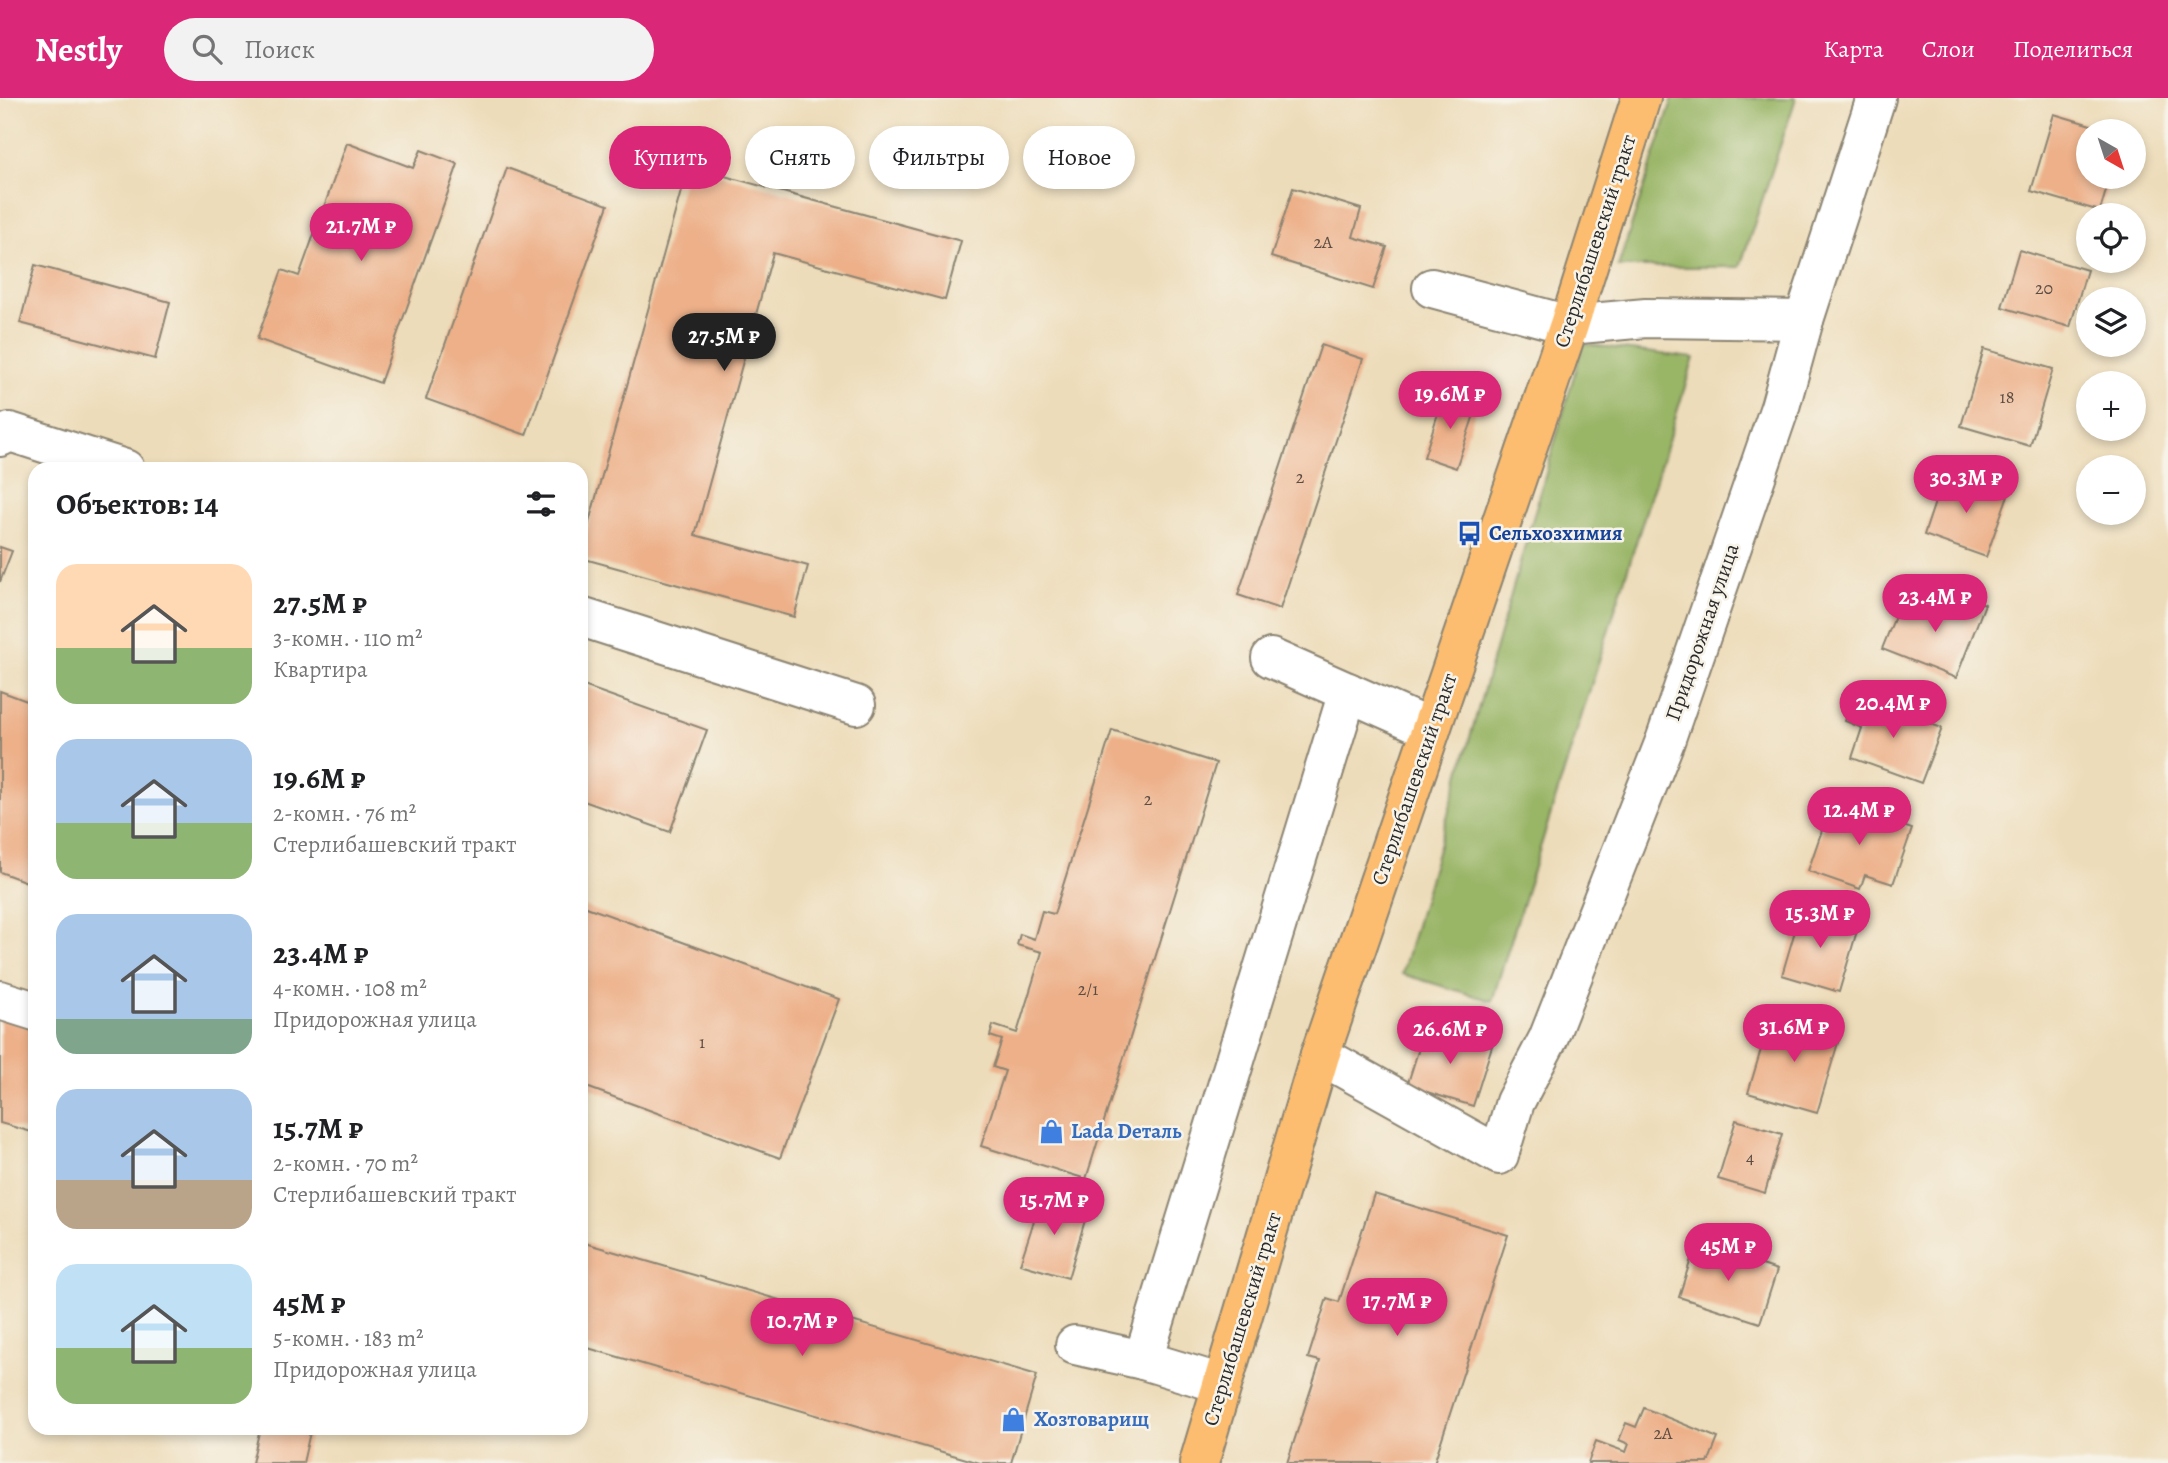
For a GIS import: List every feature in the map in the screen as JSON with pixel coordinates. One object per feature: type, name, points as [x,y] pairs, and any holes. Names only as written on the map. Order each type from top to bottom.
[{"type":"main road","name":"Стерлибашевский тракт","points":[[1199,1463],[1320,1055],[1569,325],[1641,98]]},
{"type":"street","name":"Придорожная улица","points":[[1320,1055],[1499,1155],[1515,1102],[1548,1040],[1665,741],[1780,407],[1804,320],[1876,98]]},
{"type":"street","points":[[1432,288],[1569,325],[1646,318],[1804,320]]},
{"type":"street","points":[[0,437],[10,432],[103,462]]},
{"type":"street","points":[[588,619],[856,705]]},
{"type":"street","points":[[1271,658],[1431,729]]},
{"type":"street","points":[[1143,1360],[1348,692]]},
{"type":"street","points":[[0,1000],[28,1009]]},
{"type":"street","points":[[1074,1345],[1143,1360],[1222,1384]]},
{"type":"green space","points":[[1673,98],[1796,98],[1740,267],[1618,267]]},
{"type":"green space","points":[[1583,344],[1694,358],[1492,1001],[1402,974]]},
{"type":"building","points":[[2054,114],[2076,121],[2076,189],[2106,189],[2102,203],[2076,204],[2031,191]]},
{"type":"building","points":[[347,143],[413,168],[421,150],[458,164],[380,383],[257,339],[282,270],[299,276]]},
{"type":"building","points":[[507,168],[608,205],[526,435],[426,399]]},
{"type":"building","points":[[731,178],[745,182],[745,189],[772,189],[961,241],[945,300],[773,253],[695,535],[808,566],[794,617],[588,560],[588,526],[682,189],[731,189]]},
{"type":"building","points":[[1293,188],[1361,209],[1353,237],[1387,247],[1373,289],[1271,257]]},
{"type":"building","points":[[2019,250],[2076,267],[2076,273],[2086,273],[2082,287],[2076,287],[2076,307],[2070,327],[2002,307]]},
{"type":"building","points":[[35,265],[170,302],[155,359],[20,323]]},
{"type":"building","points":[[1321,345],[1363,359],[1280,609],[1238,595]]},
{"type":"building","points":[[1984,349],[2053,369],[2030,446],[1961,426]]},
{"type":"building","points":[[1444,395],[1477,406],[1456,468],[1424,457]]},
{"type":"building","points":[[1945,472],[2008,495],[1986,557],[1924,535]]},
{"type":"building","points":[[0,547],[12,551],[0,582]]},
{"type":"building","points":[[1956,593],[1985,604],[1956,678],[1882,649],[1902,599],[1946,616]]},
{"type":"building","points":[[588,688],[707,730],[670,832],[588,803]]},
{"type":"building","points":[[0,691],[28,701],[28,882],[0,872]]},
{"type":"building","points":[[1854,696],[1942,728],[1921,783],[1852,758],[1862,728],[1845,721]]},
{"type":"building","points":[[1112,730],[1216,763],[1086,1179],[981,1146],[1005,1071],[993,1067],[1002,1040],[990,1036],[993,1025],[1017,1033],[1042,952],[1017,945],[1020,934],[1034,939],[1042,911],[1054,914]]},
{"type":"building","points":[[1832,801],[1912,829],[1893,884],[1865,875],[1860,889],[1808,871]]},
{"type":"building","points":[[1802,907],[1859,924],[1839,992],[1782,975]]},
{"type":"building","points":[[588,908],[839,999],[780,1158],[588,1088]]},
{"type":"building","points":[[0,1002],[28,1010],[28,1131],[0,1123]]},
{"type":"building","points":[[1771,1016],[1840,1036],[1817,1113],[1748,1093]]},
{"type":"building","points":[[1426,1026],[1492,1046],[1473,1106],[1407,1086]]},
{"type":"building","points":[[1736,1120],[1782,1134],[1765,1193],[1718,1179]]},
{"type":"building","points":[[1374,1194],[1508,1235],[1434,1463],[1287,1463],[1320,1361],[1308,1358],[1327,1298],[1339,1302]]},
{"type":"building","points":[[1042,1196],[1088,1210],[1068,1278],[1020,1264]]},
{"type":"building","points":[[1696,1243],[1777,1270],[1760,1323],[1679,1297]]},
{"type":"building","points":[[588,1244],[1037,1375],[1011,1463],[980,1463],[588,1348]]},
{"type":"building","points":[[1644,1408],[1718,1438],[1708,1463],[1588,1463],[1596,1441],[1626,1452],[1629,1444],[1619,1440],[1626,1423],[1636,1427]]},
{"type":"building","points":[[258,1435],[309,1435],[303,1463],[252,1463]]},
{"type":"place","name":"Сельхозхимия","points":[[1469,533]]},
{"type":"place","name":"Lada Dеталь","points":[[1051,1131]]},
{"type":"place","name":"Хозтоварищ","points":[[1014,1419]]}]
